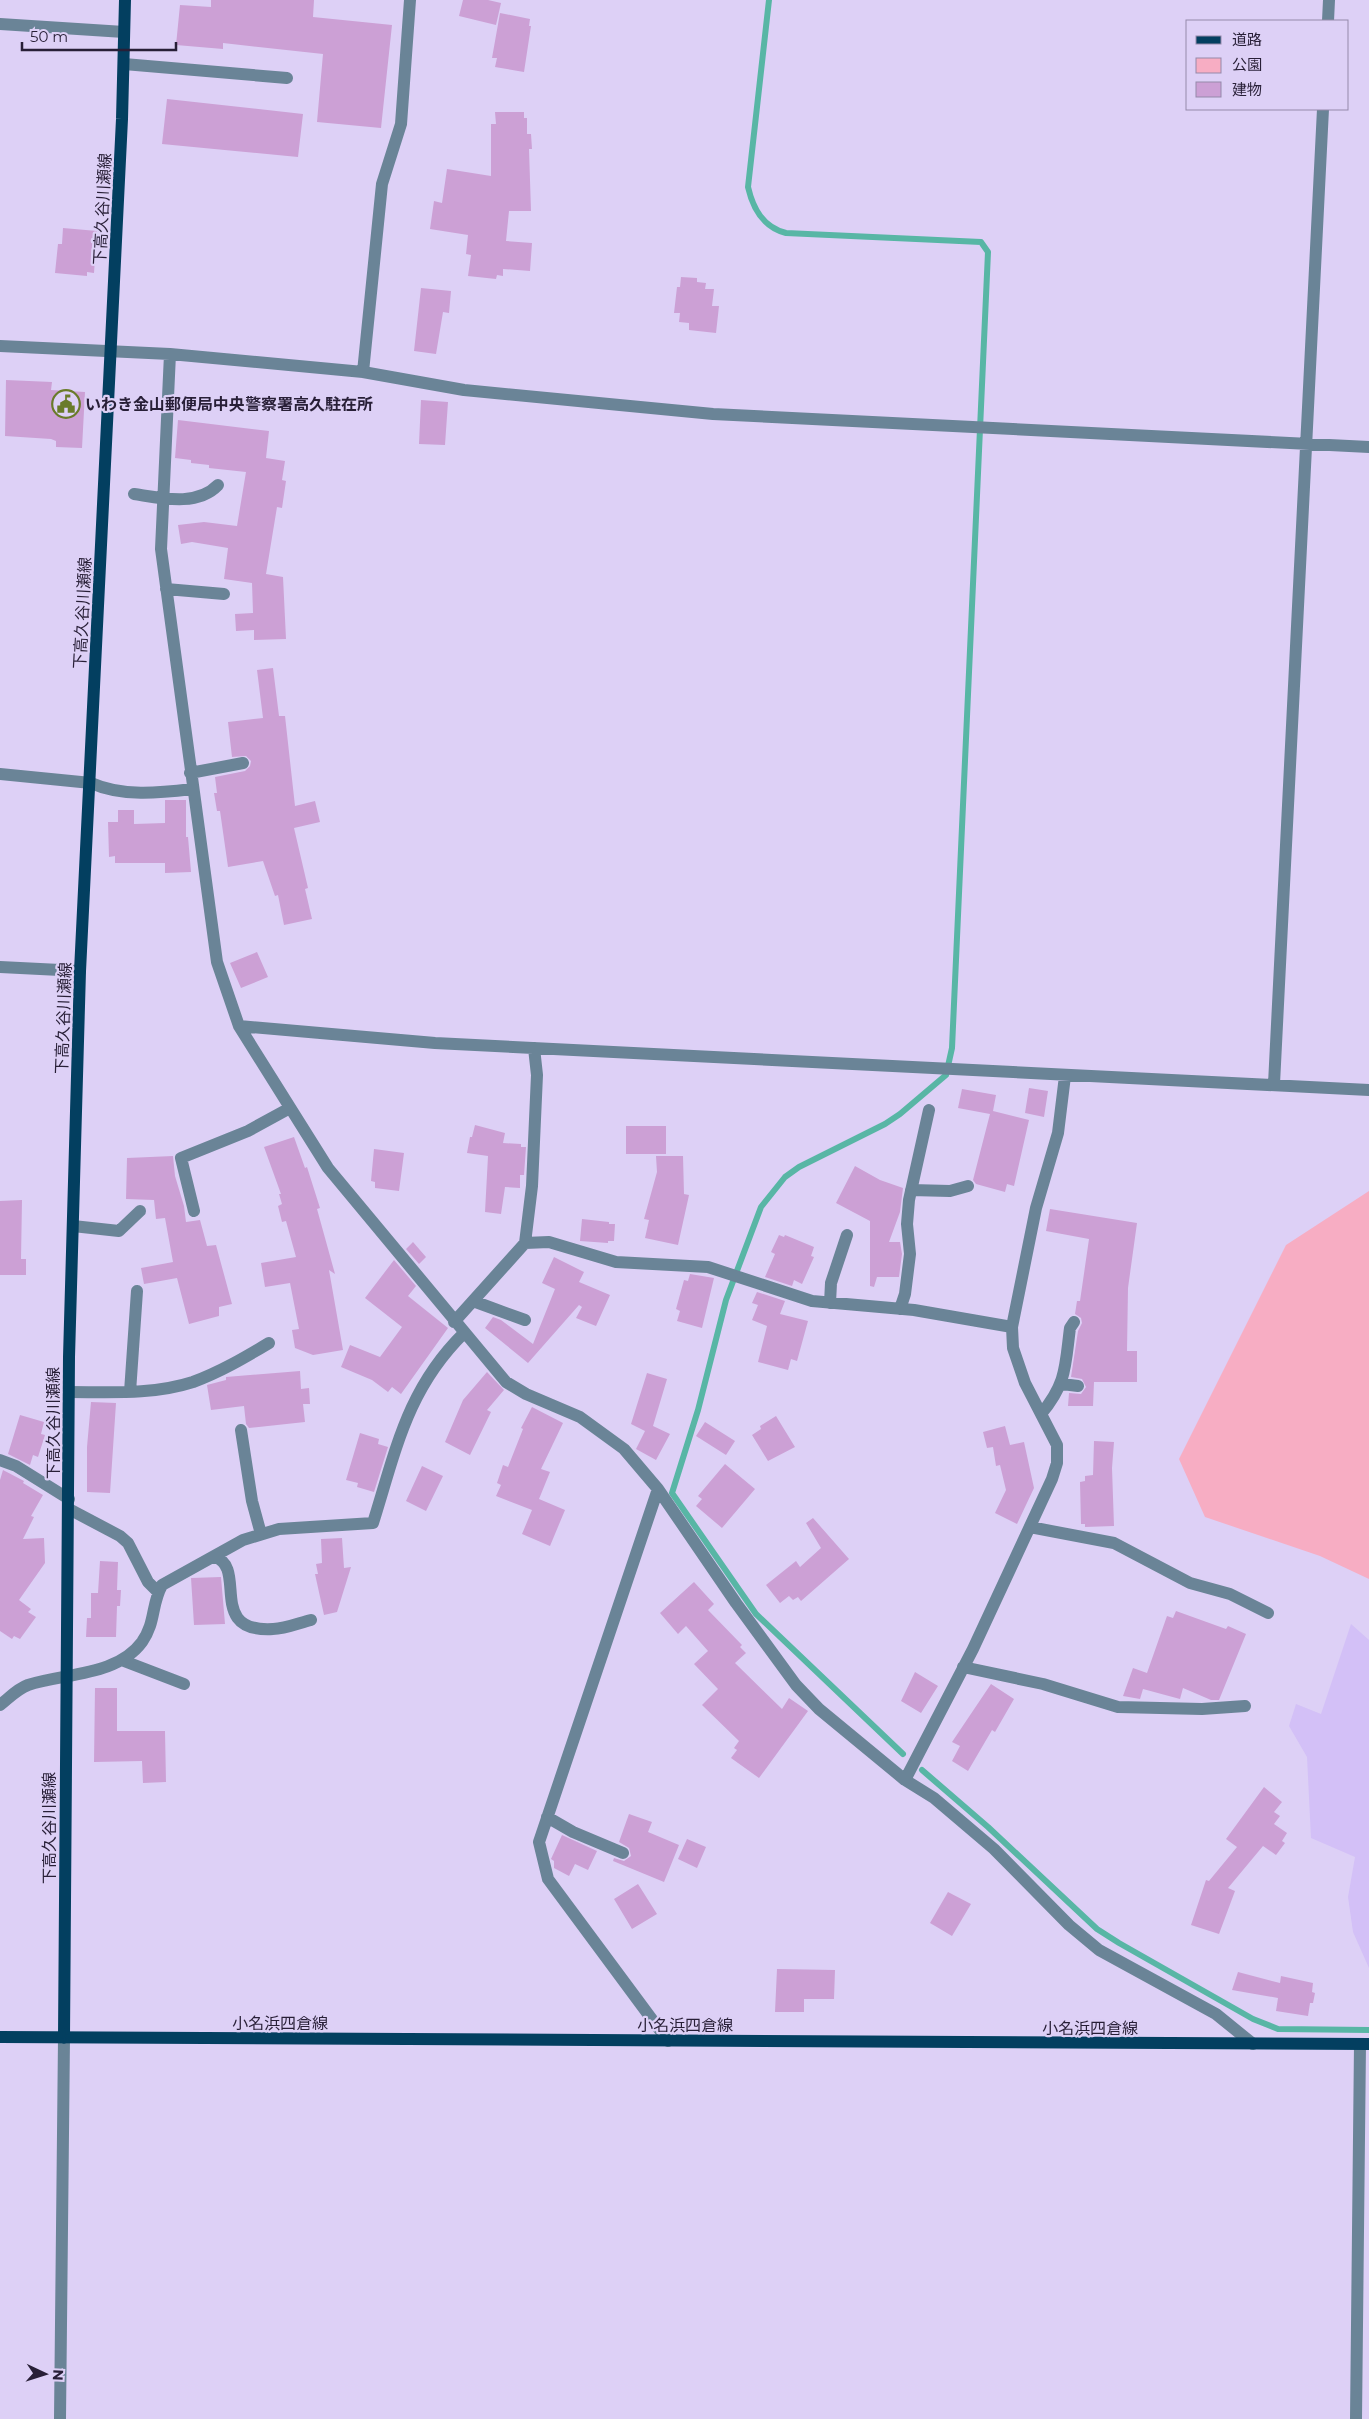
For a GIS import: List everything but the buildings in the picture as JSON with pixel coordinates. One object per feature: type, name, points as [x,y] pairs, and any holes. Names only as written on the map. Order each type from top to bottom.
[{"type":"main road","name":"下高久谷川瀬線","points":[[64,2038],[69,1392],[80,971],[91,784],[124,64],[125,0]]},
{"type":"main road","name":"小名浜四倉線","points":[[0,2037],[1365,2044]]},
{"type":"street","points":[[363,372],[382,184],[401,124],[410,0]]},
{"type":"street","points":[[1328,20],[1329,0]]},
{"type":"street","points":[[0,24],[124,32]]},
{"type":"street","points":[[124,64],[287,78]]},
{"type":"street","points":[[1274,1084],[1323,110]]},
{"type":"street","points":[[0,346],[170,354],[363,372],[464,390],[712,414],[1369,447]]},
{"type":"street","points":[[170,354],[161,549],[192,789],[217,962],[239,1026],[328,1168],[454,1322],[506,1382],[526,1394],[580,1417],[624,1449],[658,1489],[736,1603],[796,1685],[819,1708],[905,1780],[934,1798],[994,1849],[1069,1925],[1098,1950],[1216,2014],[1253,2044]]},
{"type":"street","points":[[134,494],[179,500],[202,496],[212,491],[218,485]]},
{"type":"street","points":[[166,590],[224,594]]},
{"type":"street","points":[[190,773],[242,763]]},
{"type":"street","points":[[0,774],[91,784],[103,789],[152,794],[192,789]]},
{"type":"street","points":[[0,967],[80,971]]},
{"type":"street","points":[[239,1026],[436,1043],[1369,1090]]},
{"type":"street","points":[[454,1322],[525,1243],[530,1213],[532,1177],[536,1075],[534,1048]]},
{"type":"street","points":[[905,1780],[973,1649],[1052,1479],[1057,1463],[1057,1445],[1025,1383],[1013,1348],[1012,1326],[1036,1208],[1058,1133],[1065,1076]]},
{"type":"street","points":[[194,1211],[181,1158],[248,1130],[290,1108]]},
{"type":"street","points":[[900,1308],[910,1254],[907,1224],[911,1190],[929,1110]]},
{"type":"street","points":[[911,1190],[950,1192],[968,1186]]},
{"type":"street","points":[[73,1226],[119,1231],[140,1211]]},
{"type":"street","points":[[830,1303],[831,1283],[847,1235]]},
{"type":"street","points":[[525,1243],[549,1242],[616,1262],[708,1267],[812,1301],[900,1308],[1012,1326]]},
{"type":"street","points":[[130,1392],[137,1291]]},
{"type":"street","points":[[473,1301],[525,1320]]},
{"type":"street","points":[[1041,1414],[1062,1384],[1070,1328],[1074,1322]]},
{"type":"street","points":[[0,1705],[27,1685],[124,1660],[140,1644],[152,1627],[158,1592],[162,1585],[243,1540],[279,1529],[373,1524],[406,1416],[425,1379],[438,1360],[464,1333]]},
{"type":"street","points":[[69,1392],[130,1392],[168,1388],[191,1382],[237,1362],[269,1343]]},
{"type":"street","points":[[1062,1384],[1078,1386]]},
{"type":"street","points":[[240,1430],[252,1501],[261,1534]]},
{"type":"street","points":[[0,1460],[16,1466],[69,1504],[120,1536],[128,1543],[144,1576],[158,1592]]},
{"type":"street","points":[[658,1489],[539,1842],[548,1879],[668,2041]]},
{"type":"street","points":[[1030,1527],[1114,1543],[1190,1583],[1230,1594],[1268,1613]]},
{"type":"street","points":[[215,1556],[223,1559],[227,1564],[230,1573],[231,1604],[236,1617],[247,1626],[275,1630],[311,1620]]},
{"type":"street","points":[[124,1660],[184,1684]]},
{"type":"street","points":[[963,1667],[1043,1684],[1118,1707],[1202,1709],[1245,1706]]},
{"type":"street","points":[[547,1817],[573,1832],[623,1853]]},
{"type":"street","points":[[60,2419],[64,2038]]},
{"type":"street","points":[[1356,2419],[1365,2044]]},
{"type":"shaded area","points":[[1351,1624],[1369,1640],[1369,1968],[1353,1932],[1348,1897],[1355,1857],[1311,1838],[1307,1757],[1289,1726],[1296,1704],[1321,1714]]},
{"type":"green space","points":[[1369,1191],[1369,1579],[1320,1556],[1205,1517],[1179,1459],[1286,1245]]},
{"type":"waterway","points":[[769,0],[748,187],[756,210],[765,222],[786,233],[981,242],[988,252],[952,1048],[946,1075],[900,1114],[885,1124],[799,1167],[785,1177],[761,1207],[726,1300],[698,1410],[672,1493],[756,1614],[903,1754]]},
{"type":"waterway","points":[[922,1770],[988,1827],[1097,1929],[1119,1943],[1253,2019],[1278,2029],[1369,2030]]},
{"type":"place","name":"いわき金山郵便局中央警察署高久駐在所","points":[[66,404]]}]
